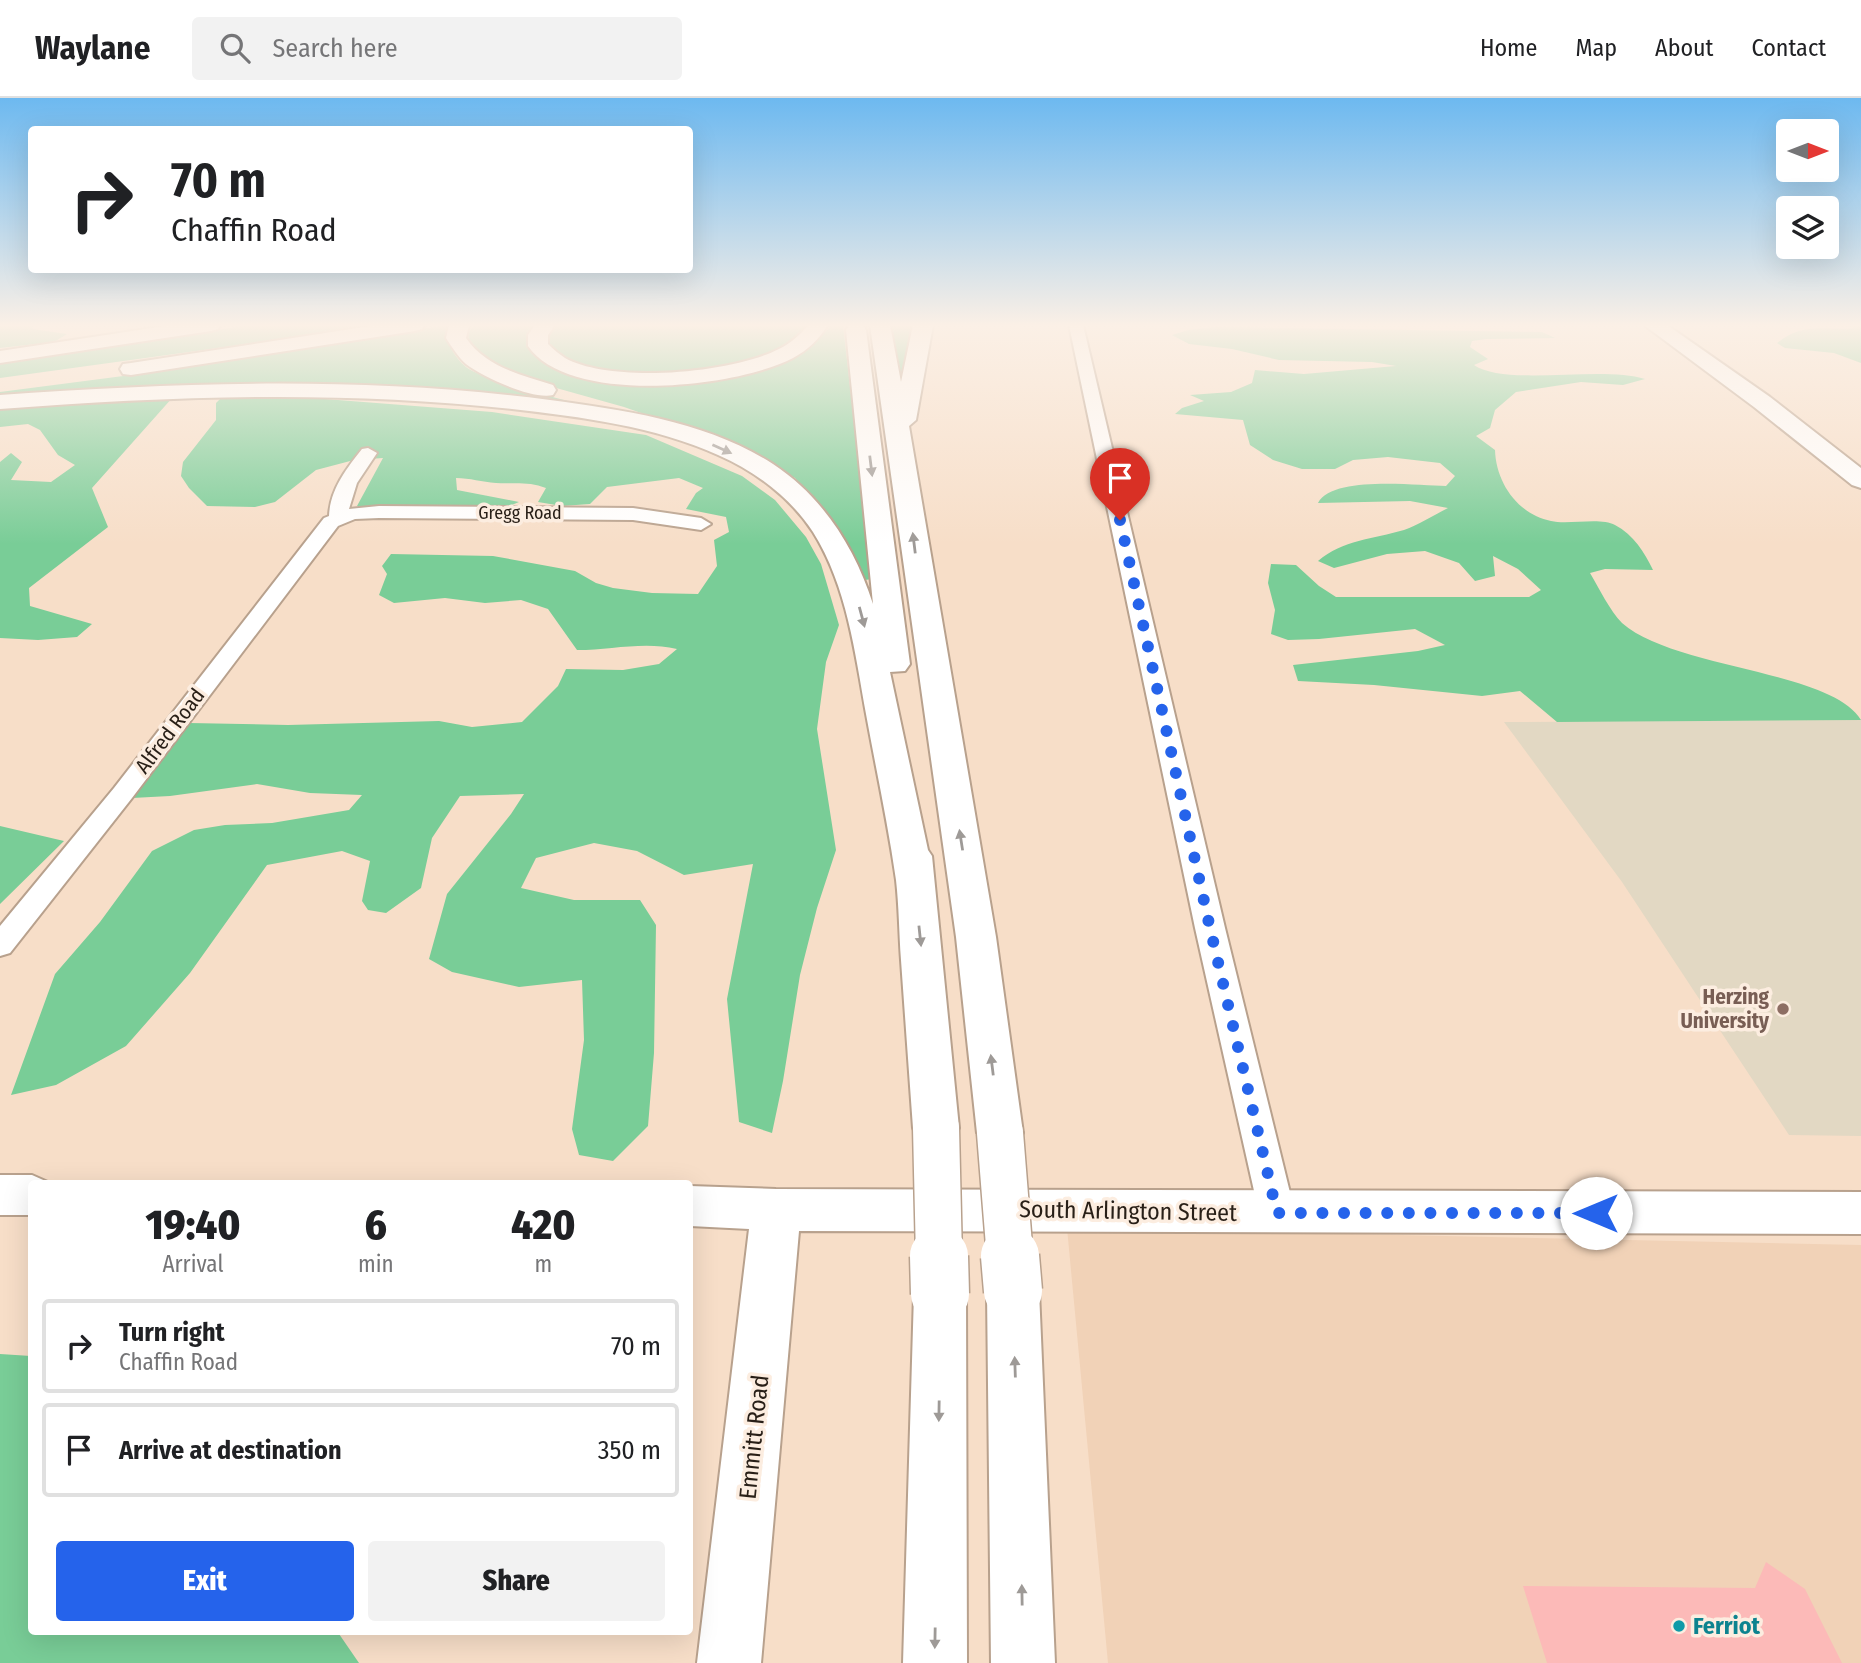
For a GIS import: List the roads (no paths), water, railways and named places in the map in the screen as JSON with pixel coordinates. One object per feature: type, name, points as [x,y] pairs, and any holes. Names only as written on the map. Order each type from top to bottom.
[{"type":"main road","points":[[0,402],[61,398]]},
{"type":"main road","points":[[476,398],[650,423]]},
{"type":"main road","points":[[575,398],[719,447],[772,477],[800,499],[831,539],[850,580],[867,635],[915,881]]},
{"type":"main road","points":[[864,398],[908,777],[936,1128],[940,1294],[934,1663]]},
{"type":"main road","points":[[893,398],[976,937],[1000,1133],[1013,1291],[1023,1663]]},
{"type":"main road","points":[[902,453],[908,398]]},
{"type":"main road","points":[[1756,398],[1861,480]]},
{"type":"main road","points":[[0,1195],[28,1195]]},
{"type":"main road","name":"South Arlington Street","points":[[693,1206],[776,1210],[1033,1209],[1277,1213],[1861,1213]]},
{"type":"main road","name":"Emmitt Road","points":[[729,1663],[776,1210]]},
{"type":"street","points":[[1092,398],[1210,928],[1277,1213]]},
{"type":"street","points":[[339,517],[342,495],[357,466],[368,453]]},
{"type":"street","name":"Gregg Road","points":[[339,517],[379,512],[611,514],[643,515],[701,524]]},
{"type":"street","name":"Alfred Road","points":[[0,946],[123,793],[326,526],[339,517]]},
{"type":"place","name":"Herzing University","points":[[1783,1009]]},
{"type":"place","name":"Ferriot","points":[[1679,1626]]}]
